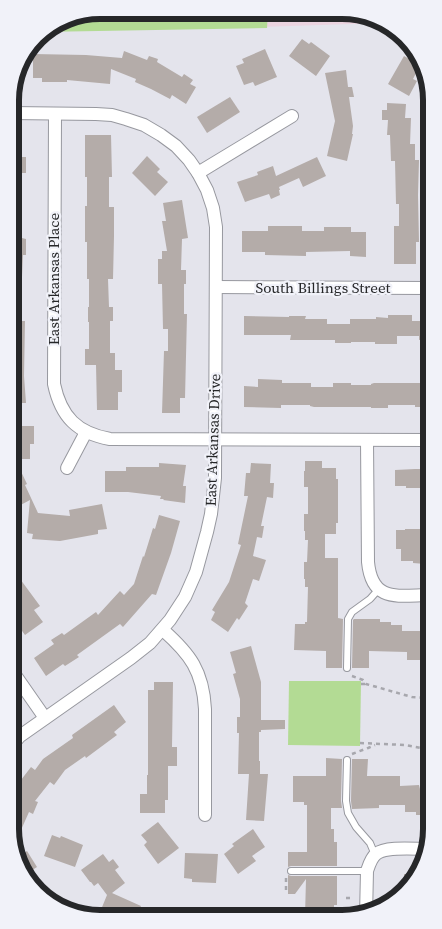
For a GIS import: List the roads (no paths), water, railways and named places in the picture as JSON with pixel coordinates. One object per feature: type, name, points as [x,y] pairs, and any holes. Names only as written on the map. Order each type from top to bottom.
[{"type":"street","name":"East Arkansas Drive","points":[[19,113],[112,115],[161,134],[176,146],[198,173],[207,190],[213,208],[216,227],[215,478],[208,532],[196,572],[185,597],[163,630],[131,658],[19,737]]},
{"type":"street","name":"East Arkansas Place","points":[[55,114],[54,384],[56,397],[69,419],[86,432],[110,439],[423,440]]},
{"type":"street","points":[[198,173],[292,116]]},
{"type":"street","name":"South Billings Street","points":[[216,287],[423,288]]},
{"type":"street","points":[[67,468],[86,432]]},
{"type":"street","points":[[367,440],[369,570],[373,582],[378,590],[386,594],[423,595]]},
{"type":"street","points":[[163,630],[190,657],[202,683],[205,709],[205,815]]},
{"type":"street","points":[[19,681],[45,718]]},
{"type":"street","points":[[366,906],[367,871],[375,855],[389,849],[421,849]]},
{"type":"lane","points":[[347,668],[348,619],[352,612],[370,599],[378,590]]},
{"type":"lane","points":[[346,760],[346,801],[348,814],[370,843],[375,855]]},
{"type":"lane","points":[[291,871],[367,871]]}]
